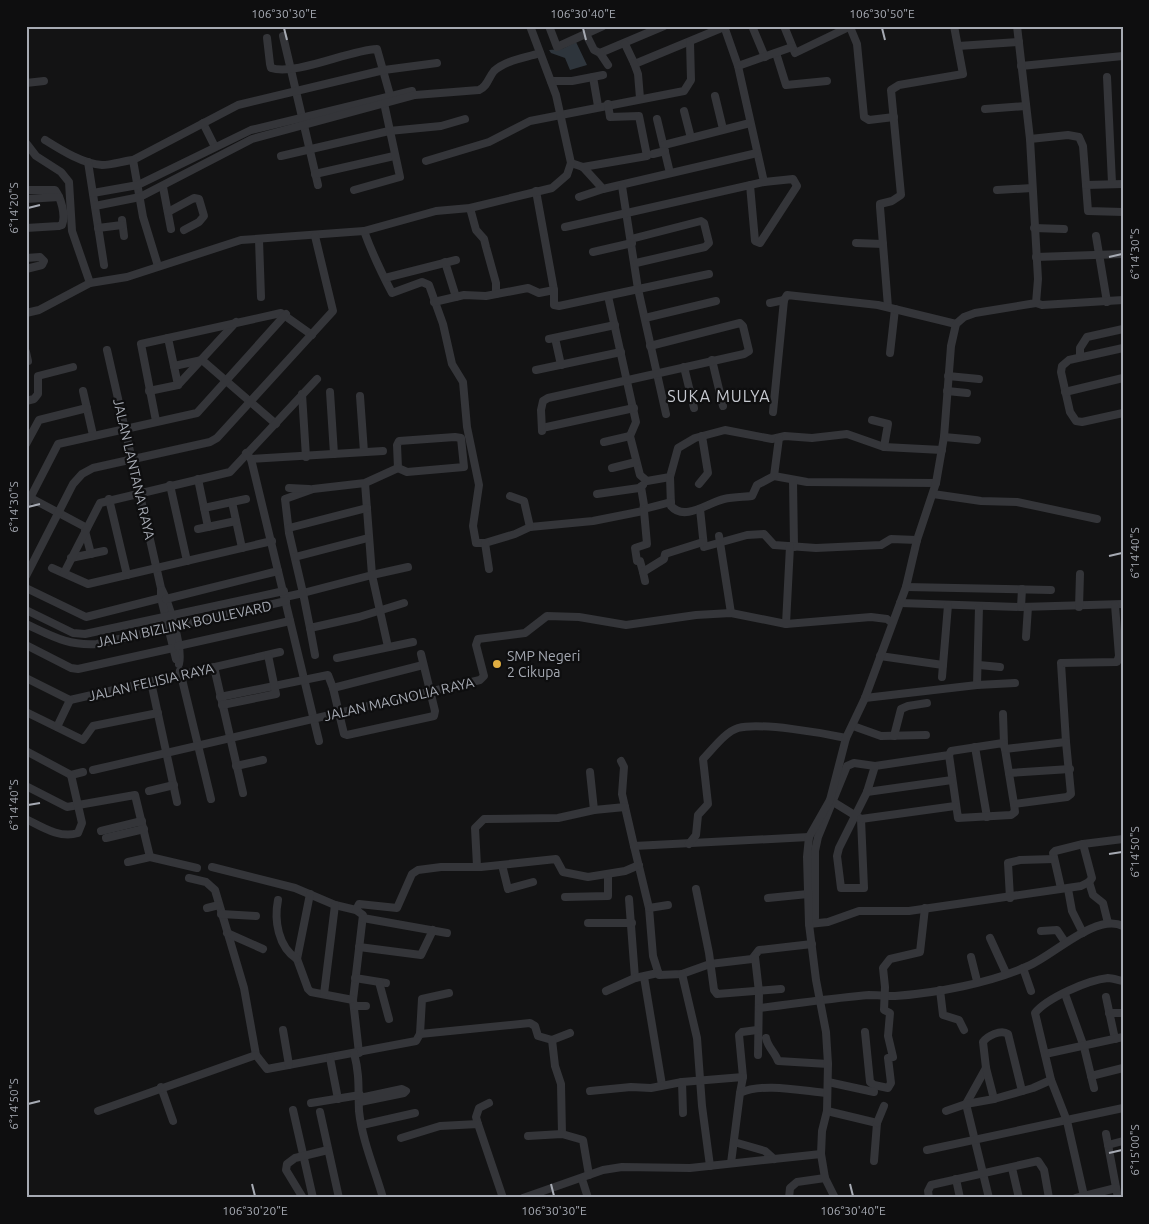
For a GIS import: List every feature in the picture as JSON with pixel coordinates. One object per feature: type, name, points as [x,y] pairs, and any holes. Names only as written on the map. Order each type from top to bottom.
[{"type":"street","points":[[26,313],[39,310],[90,283],[111,281],[234,242],[364,230],[436,211],[470,208],[552,188],[562,182],[567,175],[570,163],[561,115],[551,81],[530,26]]},
{"type":"street","points":[[549,26],[557,47],[603,26]]},
{"type":"street","points":[[600,53],[664,26]]},
{"type":"street","points":[[634,63],[639,63],[724,26],[738,66],[764,182]]},
{"type":"street","points":[[752,26],[764,57]]},
{"type":"street","points":[[795,26],[785,28],[795,53],[850,26],[857,44],[864,117],[869,120],[894,117]]},
{"type":"street","points":[[890,353],[891,308],[882,244],[880,204],[892,201],[900,195],[892,87],[963,74],[954,26]]},
{"type":"street","points":[[1017,26],[1020,66],[1030,139],[1038,280],[1036,303]]},
{"type":"street","points":[[586,34],[594,50],[600,53],[608,65]]},
{"type":"street","points":[[283,36],[318,185]]},
{"type":"street","points":[[267,38],[271,68],[291,68],[376,49],[379,50],[390,95]]},
{"type":"street","points":[[426,161],[489,142],[530,121],[640,98],[678,94],[686,89],[690,80],[690,42]]},
{"type":"street","points":[[958,46],[1019,42]]},
{"type":"street","points":[[625,44],[638,74],[640,98]]},
{"type":"street","points":[[738,66],[792,47]]},
{"type":"street","points":[[93,194],[138,185],[215,146],[225,146],[415,95],[479,90],[485,87],[492,74],[499,67],[540,53]]},
{"type":"street","points":[[776,53],[786,85],[827,81]]},
{"type":"street","points":[[1020,66],[1123,56]]},
{"type":"street","points":[[45,140],[88,162],[102,165],[133,160],[238,106],[296,90],[384,70],[437,63]]},
{"type":"street","points":[[551,81],[572,81],[603,75]]},
{"type":"street","points":[[592,77],[598,106]]},
{"type":"street","points":[[1106,77],[1112,183]]},
{"type":"street","points":[[26,83],[44,81]]},
{"type":"street","points":[[95,206],[140,198],[163,187],[251,130],[390,95],[412,91],[485,87]]},
{"type":"street","points":[[715,96],[723,130]]},
{"type":"street","points":[[354,190],[399,179],[400,176],[394,156],[384,103]]},
{"type":"street","points":[[570,163],[583,167],[647,156],[639,116],[610,117],[608,104]]},
{"type":"street","points":[[985,108],[1026,106]]},
{"type":"street","points":[[684,111],[691,138]]},
{"type":"street","points":[[281,156],[389,131],[441,126],[465,118]]},
{"type":"street","points":[[658,119],[670,174]]},
{"type":"street","points":[[203,123],[215,146]]},
{"type":"street","points":[[653,154],[691,138],[750,123]]},
{"type":"street","points":[[1030,139],[1068,136],[1079,138],[1083,146],[1089,213],[1123,212]]},
{"type":"street","points":[[26,143],[36,156],[61,172],[67,179],[71,196],[72,232],[90,283]]},
{"type":"street","points":[[579,196],[757,153]]},
{"type":"street","points":[[315,174],[394,156]]},
{"type":"street","points":[[133,160],[144,222],[158,266]]},
{"type":"street","points":[[88,162],[104,265]]},
{"type":"street","points":[[583,167],[602,189]]},
{"type":"street","points":[[565,227],[750,185],[791,178],[796,181],[797,186],[762,242],[758,243],[755,241],[750,185]]},
{"type":"street","points":[[1086,185],[1123,184]]},
{"type":"street","points":[[622,186],[636,263],[638,289],[666,414]]},
{"type":"street","points":[[163,187],[171,229]]},
{"type":"street","points":[[26,190],[52,188],[58,192],[64,219],[62,224],[26,228]]},
{"type":"street","points":[[997,190],[1032,188]]},
{"type":"street","points":[[536,191],[554,290],[554,305],[556,306],[709,274]]},
{"type":"street","points":[[26,199],[59,197]]},
{"type":"street","points":[[168,212],[194,198],[199,199],[204,216],[199,222],[184,230]]},
{"type":"street","points":[[470,208],[476,230],[484,240],[496,284],[496,294]]},
{"type":"street","points":[[593,252],[701,221],[704,223],[709,244],[705,247],[636,263]]},
{"type":"street","points":[[98,228],[122,223],[124,236]]},
{"type":"street","points":[[1034,228],[1064,229]]},
{"type":"street","points":[[364,230],[379,271],[386,278],[392,293],[426,282],[429,285],[443,324],[452,364],[463,382],[467,427],[479,484],[473,526],[475,542],[486,543],[530,527],[592,521],[671,502]]},
{"type":"street","points":[[26,576],[73,484],[82,474],[93,468],[210,442],[218,438],[312,335],[334,308],[315,236]]},
{"type":"street","points":[[1096,236],[1108,302]]},
{"type":"street","points":[[259,240],[261,297]]},
{"type":"street","points":[[856,243],[882,244]]},
{"type":"street","points":[[1036,257],[1123,254]]},
{"type":"street","points":[[26,258],[40,257],[44,262],[42,265],[26,269]]},
{"type":"street","points":[[386,278],[456,260]]},
{"type":"street","points":[[446,262],[456,297]]},
{"type":"street","points":[[434,302],[456,297],[496,294],[528,288],[539,293],[554,290]]},
{"type":"street","points":[[770,303],[784,300],[787,296],[792,295],[891,308],[956,324]]},
{"type":"street","points":[[608,296],[634,408],[636,426],[630,436],[643,484],[647,544],[635,548],[637,560],[640,561],[645,581]]},
{"type":"street","points":[[773,412],[784,300]]},
{"type":"street","points":[[835,1198],[825,1178],[821,1154],[822,1131],[828,1111],[828,1064],[826,1032],[809,924],[809,837],[832,802],[846,738],[865,698],[906,588],[917,540],[933,494],[944,437],[948,376],[956,324],[964,317],[975,313],[1036,303],[1042,305],[1123,300]]},
{"type":"street","points":[[644,318],[716,301]]},
{"type":"street","points":[[156,421],[139,345],[281,313],[286,314],[312,335]]},
{"type":"street","points":[[26,506],[28,497],[58,444],[197,413],[286,314]]},
{"type":"street","points":[[149,391],[178,385],[236,322]]},
{"type":"street","points":[[634,408],[542,430],[541,410],[546,399],[748,352],[742,324],[739,323],[650,346]]},
{"type":"street","points":[[561,365],[552,339],[615,325]]},
{"type":"street","points":[[1080,357],[1080,348],[1087,337],[1123,329]]},
{"type":"street","points":[[168,338],[178,385]]},
{"type":"street","points":[[1123,348],[1069,360],[1062,366],[1061,372],[1070,412],[1076,421],[1082,422],[1123,413]]},
{"type":"street","name":"JALAN LANTANA RAYA","points":[[106,350],[211,799]]},
{"type":"street","points":[[536,370],[621,352]]},
{"type":"street","points":[[202,360],[276,424]]},
{"type":"street","points":[[174,366],[202,360]]},
{"type":"street","points":[[712,360],[723,406]]},
{"type":"street","points":[[684,366],[694,408]]},
{"type":"street","points":[[26,401],[34,399],[38,394],[38,376],[73,367]]},
{"type":"street","points":[[948,376],[979,379]]},
{"type":"street","points":[[1066,392],[1123,378]]},
{"type":"street","points":[[64,574],[100,503],[109,499],[230,472],[249,456],[317,379]]},
{"type":"street","points":[[83,391],[93,435]]},
{"type":"street","points":[[947,391],[967,393]]},
{"type":"street","points":[[330,392],[334,454]]},
{"type":"street","points":[[302,394],[306,457]]},
{"type":"street","points":[[360,396],[364,452]]},
{"type":"street","points":[[26,444],[39,420],[87,408]]},
{"type":"street","points":[[872,420],[888,424],[884,447]]},
{"type":"street","points":[[936,483],[793,480],[774,476],[757,485],[752,496],[724,499],[689,512],[673,509],[670,477],[676,449],[702,436],[725,430],[748,432],[763,438],[785,436],[812,438],[846,434],[884,447],[942,450]]},
{"type":"street","points":[[604,442],[630,436]]},
{"type":"street","points":[[699,484],[708,473],[702,436]]},
{"type":"street","points":[[289,488],[313,489],[365,483],[398,468],[407,472],[464,467],[463,442],[461,438],[455,437],[399,440],[397,445],[398,468]]},
{"type":"street","points":[[944,437],[978,440]]},
{"type":"street","points":[[774,476],[779,438]]},
{"type":"street","points":[[249,456],[306,457],[383,451]]},
{"type":"street","points":[[249,456],[272,542],[318,740]]},
{"type":"street","points":[[612,468],[636,462]]},
{"type":"street","points":[[597,494],[670,477]]},
{"type":"street","points":[[198,479],[208,527]]},
{"type":"street","points":[[786,624],[792,546],[793,480]]},
{"type":"street","points":[[365,483],[372,575],[388,647]]},
{"type":"street","points":[[170,485],[187,561]]},
{"type":"street","points":[[313,489],[285,499],[289,528],[315,656]]},
{"type":"street","points":[[933,494],[1017,502],[1097,519]]},
{"type":"street","points":[[510,496],[524,501],[530,527]]},
{"type":"street","points":[[28,497],[86,529],[91,554]]},
{"type":"street","points":[[109,499],[127,575]]},
{"type":"street","points":[[204,508],[246,499]]},
{"type":"street","points":[[232,502],[242,548]]},
{"type":"street","points":[[289,528],[367,508]]},
{"type":"street","points":[[700,509],[705,548],[720,540],[763,534],[772,544],[792,546],[881,545],[891,539],[917,540]]},
{"type":"street","points":[[198,529],[236,521]]},
{"type":"street","points":[[295,557],[368,538]]},
{"type":"street","points":[[720,540],[731,613]]},
{"type":"street","points":[[52,568],[88,584],[272,542]]},
{"type":"street","points":[[643,572],[664,560],[665,554],[703,542]]},
{"type":"street","points":[[486,543],[489,568]]},
{"type":"street","points":[[71,558],[104,551]]},
{"type":"street","points":[[285,597],[408,567]]},
{"type":"street","points":[[26,588],[86,617],[278,571]]},
{"type":"street","points":[[1080,574],[1080,607]]},
{"type":"street","points":[[906,588],[1051,590]]},
{"type":"street","points":[[1022,589],[1026,637]]},
{"type":"street","name":"JALAN BIZLINK BOULEVARD","points":[[26,610],[74,633],[85,634],[168,616],[285,597]]},
{"type":"street","name":"JALAN BIZLINK BOULEVARD","points":[[26,624],[66,643],[80,645],[98,644],[171,629],[285,597]]},
{"type":"street","points":[[310,628],[380,612],[404,603]]},
{"type":"street","points":[[900,603],[978,607],[1119,605],[1119,656],[1116,662],[1061,663],[1066,742],[1072,790],[1067,797],[1014,804]]},
{"type":"street","points":[[942,677],[948,606]]},
{"type":"street","points":[[978,607],[978,685]]},
{"type":"street","name":"JALAN MAGNOLIA RAYA","points":[[93,770],[483,678],[476,645],[478,639],[525,633],[547,616],[579,617],[626,625],[696,615],[731,613],[786,624],[871,617],[887,619],[892,623]]},
{"type":"street","points":[[26,645],[71,668],[78,669],[290,621]]},
{"type":"street","points":[[337,658],[413,642]]},
{"type":"street","name":"JALAN FELISIA RAYA","points":[[26,678],[70,700],[280,652]]},
{"type":"street","points":[[220,697],[327,675],[333,688],[344,734],[347,735],[431,717],[436,711],[421,654]]},
{"type":"street","points":[[222,706],[276,694],[268,655]]},
{"type":"street","points":[[880,656],[943,665]]},
{"type":"street","points":[[978,665],[1000,667]]},
{"type":"street","points":[[333,688],[423,666]]},
{"type":"street","points":[[214,667],[242,793]]},
{"type":"street","points":[[151,682],[177,802]]},
{"type":"street","points":[[865,698],[978,685],[1015,683]]},
{"type":"street","points":[[57,727],[70,700]]},
{"type":"street","points":[[894,736],[901,709],[904,706],[927,703]]},
{"type":"street","points":[[26,712],[83,740],[93,726],[158,714]]},
{"type":"street","points":[[1003,714],[1004,746],[1014,812],[1011,815],[959,819],[955,806],[950,751],[975,747],[1004,746],[1066,742]]},
{"type":"street","points":[[852,726],[881,736],[926,735]]},
{"type":"street","points":[[689,844],[696,835],[698,815],[708,804],[703,759],[733,730],[749,727],[814,731],[846,738]]},
{"type":"street","points":[[975,747],[987,817]]},
{"type":"street","points":[[26,751],[71,775],[83,772]]},
{"type":"street","points":[[816,918],[815,851],[818,838],[847,766],[854,763],[875,766],[949,755]]},
{"type":"street","points":[[236,766],[263,760]]},
{"type":"street","points":[[621,761],[624,767],[622,794],[649,908],[653,956],[658,973]]},
{"type":"street","points":[[858,816],[866,886],[842,888],[840,887],[838,852],[858,816],[875,766]]},
{"type":"street","points":[[1009,773],[1070,769]]},
{"type":"street","points":[[590,772],[594,810]]},
{"type":"street","points":[[26,819],[53,833],[75,835],[80,831],[82,825],[71,775]]},
{"type":"street","points":[[867,792],[952,780]]},
{"type":"street","points":[[149,791],[174,785]]},
{"type":"street","points":[[26,786],[67,807],[133,794],[136,797],[150,857]]},
{"type":"street","points":[[832,802],[858,816],[955,806]]},
{"type":"street","points":[[477,866],[475,828],[484,819],[558,818],[594,810],[625,807]]},
{"type":"street","points":[[101,831],[143,825]]},
{"type":"street","points":[[106,838],[143,825]]},
{"type":"street","points":[[634,846],[809,837]]},
{"type":"street","points":[[1083,933],[1072,910],[1053,854],[1055,851],[1083,844],[1123,840]]},
{"type":"street","points":[[809,924],[828,922],[860,910],[909,911],[1010,898],[1089,882],[1092,878],[1091,868],[1083,844]]},
{"type":"street","points":[[128,862],[150,857],[197,868]]},
{"type":"street","points":[[356,910],[357,906],[362,904],[397,908],[412,874],[418,870],[441,867],[502,865],[556,859],[563,872],[588,877],[608,874],[639,865]]},
{"type":"street","points":[[1010,898],[1008,864],[1020,860],[1054,859]]},
{"type":"street","points":[[502,865],[508,888],[533,882]]},
{"type":"street","points":[[212,867],[295,888],[335,905],[356,910],[363,915],[355,978],[356,1053],[362,1124],[383,1198]]},
{"type":"street","points":[[565,897],[606,897],[609,894],[608,874]]},
{"type":"street","points":[[189,878],[211,884],[244,988],[256,1055],[267,1069],[416,1041],[420,1034],[422,999],[449,993]]},
{"type":"street","points":[[1089,882],[1093,895],[1103,903],[1108,923]]},
{"type":"street","points":[[696,889],[716,994],[781,989]]},
{"type":"street","points":[[297,959],[310,894]]},
{"type":"street","points":[[768,898],[808,894]]},
{"type":"street","points":[[629,899],[635,978]]},
{"type":"street","points":[[278,900],[276,922],[287,950],[297,959],[308,989],[366,1006]]},
{"type":"street","points":[[207,908],[219,905]]},
{"type":"street","points":[[324,994],[335,905]]},
{"type":"street","points":[[649,908],[668,905]]},
{"type":"street","points":[[865,1032],[870,1082],[874,1085],[888,1088],[891,1083],[888,1058],[893,1057],[894,1054],[888,1036],[890,1013],[884,1010],[883,968],[890,959],[920,952],[926,908]]},
{"type":"street","points":[[221,914],[256,916]]},
{"type":"street","points":[[363,918],[447,933]]},
{"type":"street","points":[[588,923],[632,923]]},
{"type":"street","points":[[759,1008],[940,990],[1023,968],[1057,950],[1065,942],[1108,923],[1123,926]]},
{"type":"street","points":[[359,947],[420,955],[433,930]]},
{"type":"street","points":[[1041,931],[1058,930],[1065,942]]},
{"type":"street","points":[[227,932],[264,949]]},
{"type":"street","points":[[990,938],[1006,973]]},
{"type":"street","points":[[758,1055],[759,992],[755,957],[759,950],[812,944]]},
{"type":"street","points":[[606,991],[635,978],[658,973],[664,976],[682,974],[710,964],[755,957]]},
{"type":"street","points":[[971,957],[977,981]]},
{"type":"street","points":[[1023,968],[1031,991]]},
{"type":"street","points":[[682,974],[697,1038],[710,1166]]},
{"type":"street","points":[[644,977],[662,1085]]},
{"type":"street","points":[[355,978],[382,982],[389,1020]]},
{"type":"street","points":[[1116,1188],[1080,1197],[1067,1121],[1050,1080],[1035,1014],[1040,1007],[1081,985],[1109,978],[1123,981]]},
{"type":"street","points":[[940,990],[943,1015],[959,1020],[964,1030]]},
{"type":"street","points":[[1065,994],[1084,1047],[1094,1088]]},
{"type":"street","points":[[1044,1054],[1119,1038],[1106,997]]},
{"type":"street","points":[[1110,1013],[1123,1013]]},
{"type":"street","points":[[420,1034],[530,1024],[535,1026],[538,1036],[552,1040],[570,1033]]},
{"type":"street","points":[[283,1030],[289,1065]]},
{"type":"street","points":[[731,1163],[743,1077],[739,1035],[742,1032],[757,1030]]},
{"type":"street","points":[[994,1099],[986,1068],[983,1045],[985,1039],[1006,1032],[1022,1091]]},
{"type":"street","points":[[766,1038],[768,1047],[778,1061],[828,1064]]},
{"type":"street","points":[[552,1040],[555,1066],[561,1084],[562,1134]]},
{"type":"street","points":[[98,1111],[161,1087],[256,1055]]},
{"type":"street","points":[[330,1058],[338,1099]]},
{"type":"street","points":[[986,1068],[966,1104],[989,1198]]},
{"type":"street","points":[[1091,1076],[1123,1068]]},
{"type":"street","points":[[590,1092],[743,1077]]},
{"type":"street","points":[[946,1111],[966,1104],[1022,1091],[1050,1080]]},
{"type":"street","points":[[682,1082],[683,1113]]},
{"type":"street","points":[[828,1082],[874,1092]]},
{"type":"street","points":[[161,1087],[174,1121]]},
{"type":"street","points":[[311,1103],[360,1098],[406,1091],[404,1089],[360,1098]]},
{"type":"street","points":[[740,1093],[755,1089],[827,1093]]},
{"type":"street","points":[[489,1103],[479,1108],[476,1117],[503,1198]]},
{"type":"street","points":[[874,1161],[877,1123],[884,1106]]},
{"type":"street","points":[[927,1150],[1123,1108]]},
{"type":"street","points":[[293,1110],[313,1198]]},
{"type":"street","points":[[828,1111],[877,1123]]},
{"type":"street","points":[[320,1112],[339,1198]]},
{"type":"street","points":[[362,1124],[415,1113]]},
{"type":"street","points":[[401,1138],[440,1126],[478,1124]]},
{"type":"street","points":[[528,1136],[562,1134],[582,1140],[589,1174]]},
{"type":"street","points":[[1106,1134],[1119,1176],[1116,1188],[1118,1198]]},
{"type":"street","points":[[1108,1145],[1123,1141]]},
{"type":"street","points":[[734,1142],[765,1151],[774,1159]]},
{"type":"street","points":[[304,1198],[286,1167],[290,1161],[328,1150]]},
{"type":"street","points":[[523,1198],[582,1179],[589,1174],[622,1167],[710,1166],[821,1154]]},
{"type":"street","points":[[929,1198],[928,1191],[931,1185],[1040,1162],[1049,1198]]},
{"type":"street","points":[[1012,1168],[1019,1198]]},
{"type":"street","points":[[789,1198],[790,1188],[797,1182],[825,1178]]},
{"type":"street","points":[[582,1179],[588,1198]]},
{"type":"street","points":[[956,1179],[960,1198]]},
{"type":"shaded area","points":[[576,42],[587,65],[570,70],[565,58],[551,53],[549,50],[562,49]]},
{"type":"place","name":"SMP Negeri 2 Cikupa","points":[[497,664]]},
{"type":"district","name":"SUKA MULYA","points":[[719,396]]}]
